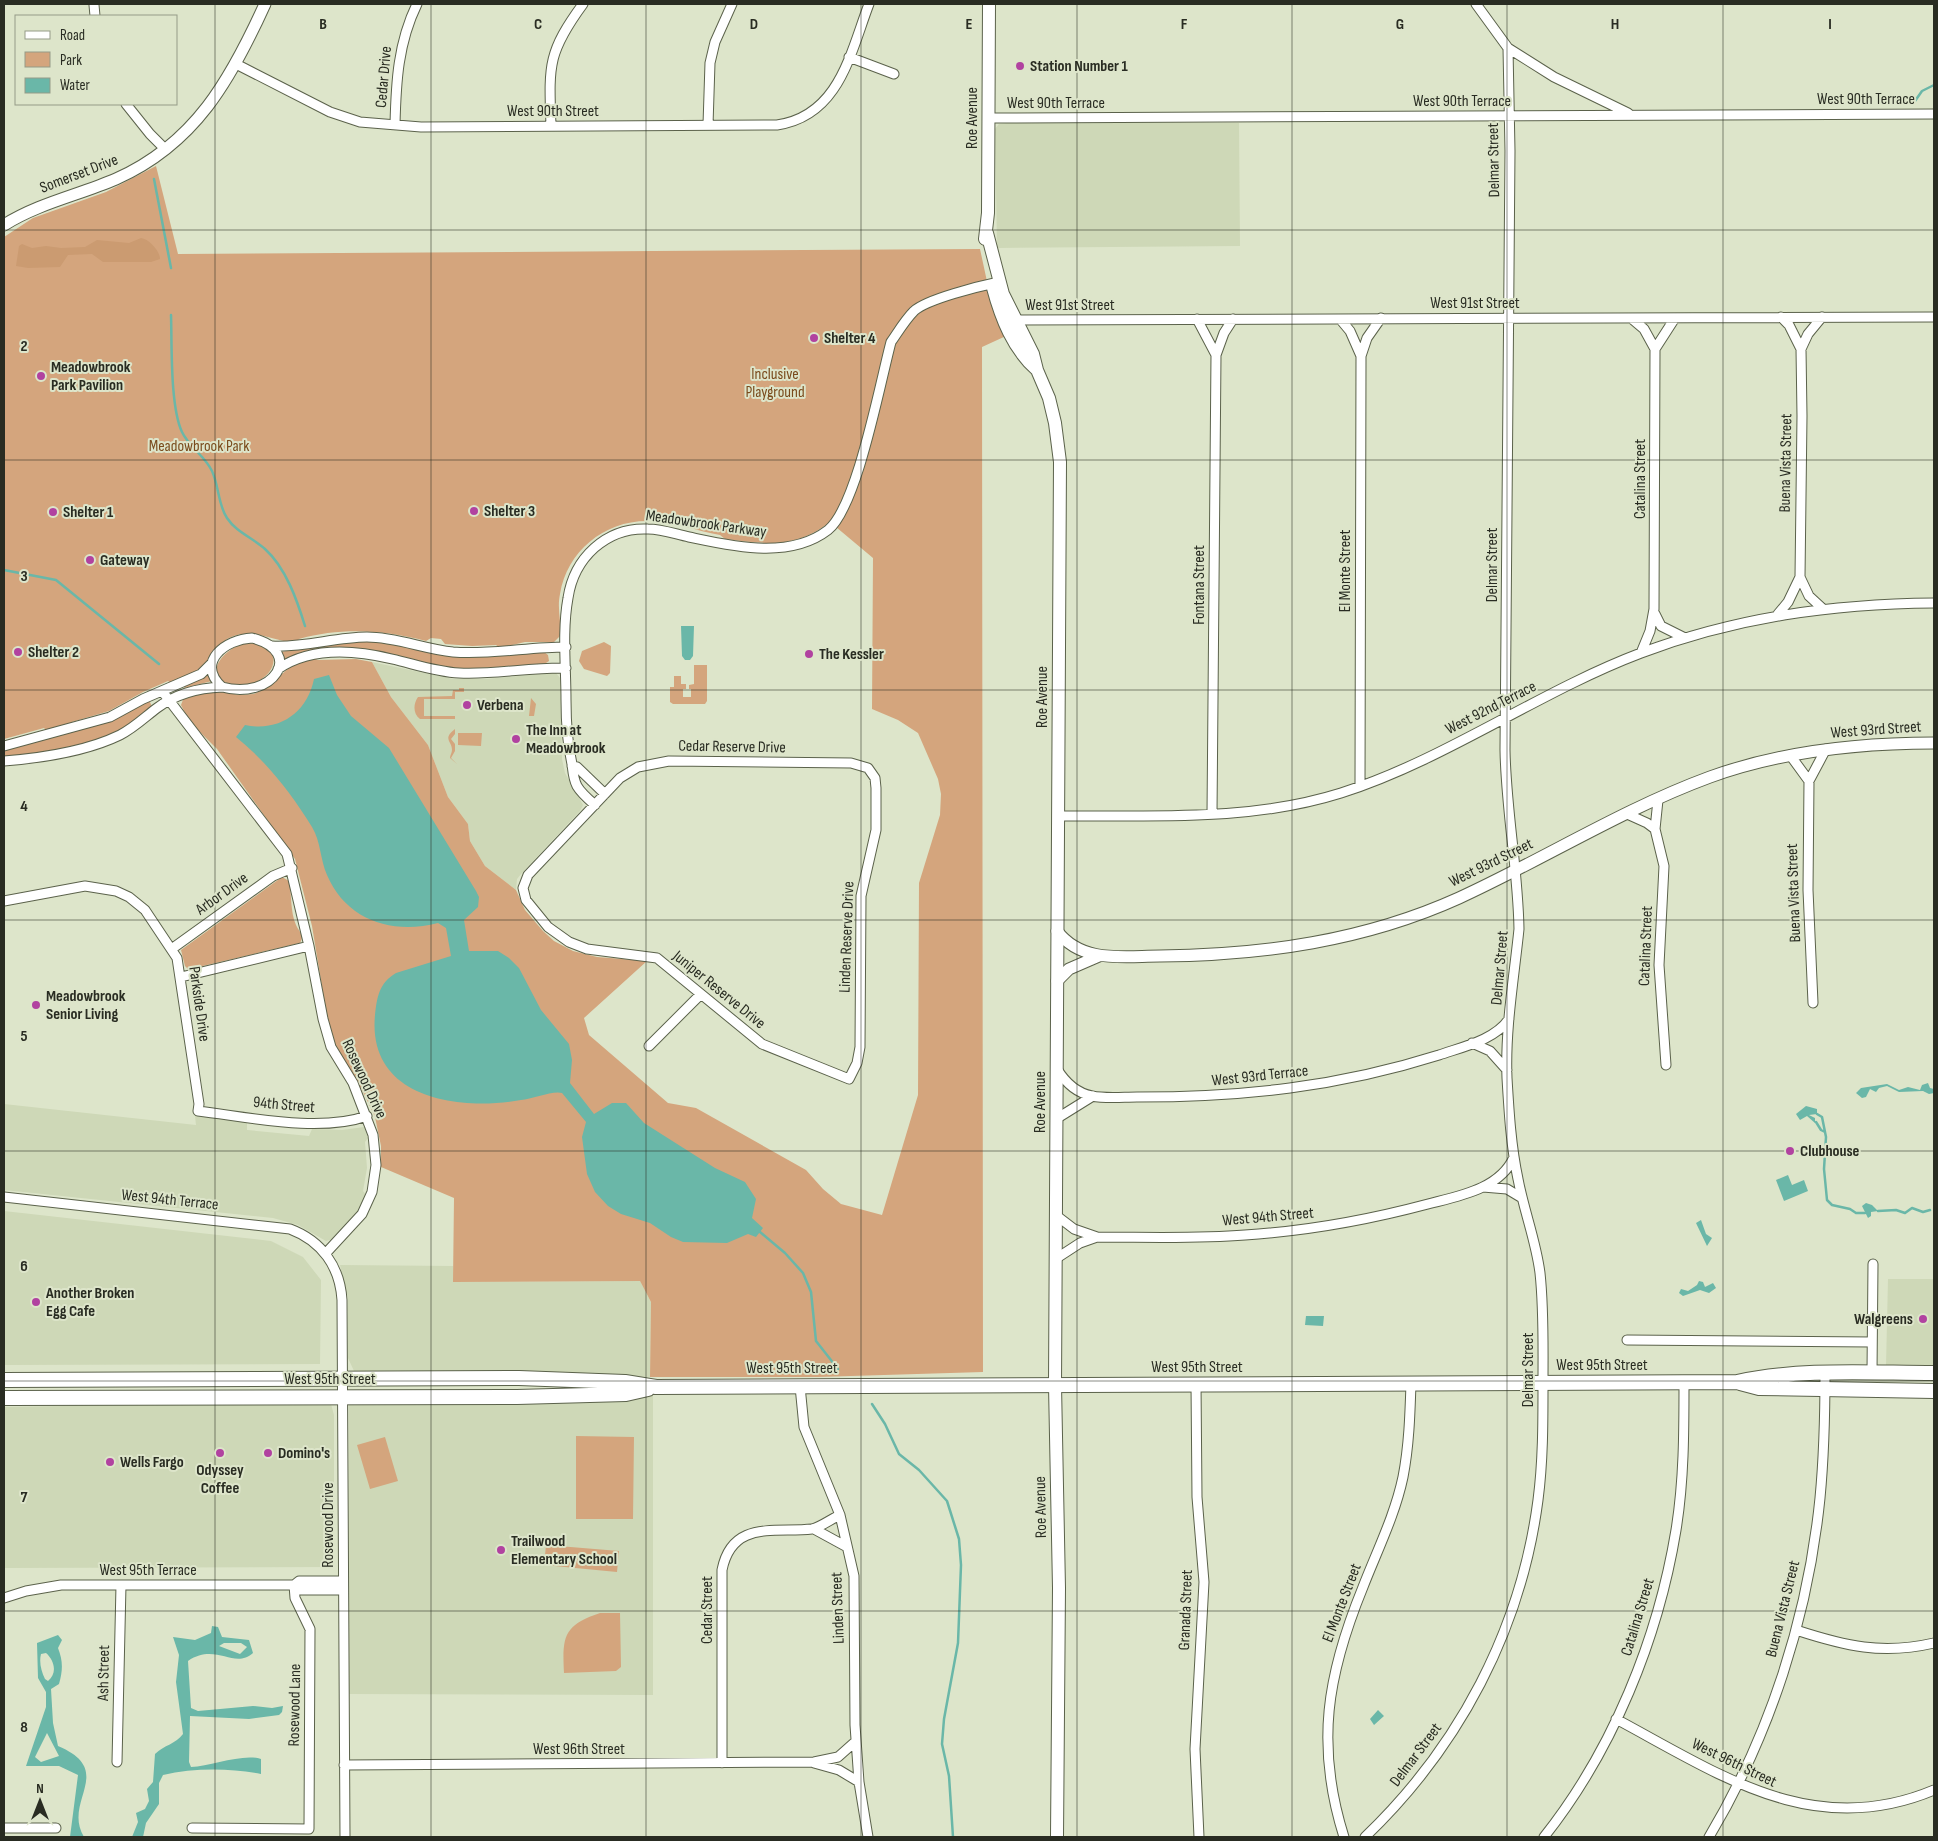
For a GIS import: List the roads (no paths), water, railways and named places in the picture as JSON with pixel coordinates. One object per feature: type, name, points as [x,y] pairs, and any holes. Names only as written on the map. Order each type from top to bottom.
[{"type":"main road","name":"Roe Avenue","points":[[989,4],[987,233],[995,283],[1008,331],[1024,360],[1037,370]]},
{"type":"main road","name":"Roe Avenue","points":[[995,283],[1033,354],[1056,423],[1059,454],[1055,1385],[1059,1588],[1056,1837]]},
{"type":"main road","name":"West 95th Street","points":[[4,1380],[519,1378],[625,1382],[656,1387],[1737,1382],[1758,1378],[1825,1373],[1934,1373]]},
{"type":"main road","name":"West 95th Street","points":[[1737,1382],[1759,1388],[1934,1390]]},
{"type":"main road","name":"West 95th Street","points":[[4,1398],[517,1397],[626,1394],[656,1387]]},
{"type":"street","name":"Somerset Drive","points":[[4,225],[38,207],[116,179],[135,169],[165,148],[199,119],[225,83],[265,4]]},
{"type":"street","name":"Cedar Drive","points":[[395,125],[398,62],[402,41],[418,4]]},
{"type":"street","points":[[551,126],[550,69],[554,52],[561,36],[583,4]]},
{"type":"street","points":[[708,125],[710,63],[715,42],[732,4]]},
{"type":"street","name":"West 90th Street","points":[[236,64],[344,118],[360,122],[395,125],[777,125],[804,118],[827,99],[840,79],[869,4]]},
{"type":"street","points":[[1476,4],[1508,48],[1554,77],[1630,114]]},
{"type":"street","points":[[94,5],[95,15]]},
{"type":"street","name":"Delmar Street","points":[[1365,1837],[1406,1795],[1457,1726],[1480,1687],[1512,1613],[1530,1550],[1538,1500],[1543,1437],[1540,1277],[1533,1236],[1514,1157],[1507,1070],[1510,1017],[1519,929],[1506,782],[1509,318],[1508,48]]},
{"type":"street","points":[[849,57],[894,74]]},
{"type":"street","points":[[127,105],[150,134],[165,148]]},
{"type":"street","name":"West 90th Terrace","points":[[989,118],[1934,114]]},
{"type":"street","name":"Meadowbrook Parkway","points":[[566,647],[568,598],[574,575],[586,557],[609,537],[624,531],[650,529],[717,543],[777,548],[801,544],[828,530],[840,516],[852,491],[891,342],[916,310],[968,290],[995,283]]},
{"type":"street","name":"Buena Vista Street","points":[[1781,317],[1789,325],[1801,349]]},
{"type":"street","name":"Buena Vista Street","points":[[1778,614],[1796,589],[1800,577],[1801,349],[1808,334],[1822,317]]},
{"type":"street","name":"West 91st Street","points":[[1015,320],[1934,317]]},
{"type":"street","name":"El Monte Street","points":[[1360,786],[1362,356],[1367,338],[1381,318]]},
{"type":"street","name":"Catalina Street","points":[[1631,318],[1644,329],[1654,349],[1654,609],[1650,631],[1641,653]]},
{"type":"street","points":[[1654,349],[1675,318]]},
{"type":"street","name":"Fontana Street","points":[[1196,319],[1216,355]]},
{"type":"street","name":"Fontana Street","points":[[1212,814],[1216,355],[1224,333],[1233,319]]},
{"type":"street","name":"El Monte Street","points":[[1340,319],[1350,331],[1362,356]]},
{"type":"street","name":"Buena Vista Street","points":[[1800,577],[1809,596],[1822,608]]},
{"type":"street","name":"West 92nd Terrace","points":[[1058,816],[1212,814],[1271,809],[1314,800],[1360,786],[1399,770],[1641,653],[1685,638],[1778,614],[1822,608],[1934,603]]},
{"type":"street","points":[[1654,609],[1661,626],[1685,638]]},
{"type":"street","points":[[4,746],[100,721],[201,674],[224,647],[233,641],[252,638],[272,646],[293,646],[335,639],[370,637],[454,652],[488,652],[535,646],[566,647],[566,730],[574,779],[577,787],[594,805]]},
{"type":"street","points":[[272,646],[278,653],[278,670]]},
{"type":"street","points":[[4,761],[43,756],[107,740],[130,730],[168,701],[198,689],[222,687],[243,691],[253,690],[269,682],[278,670],[297,658],[329,653],[376,655],[422,667],[456,673],[566,668]]},
{"type":"street","points":[[212,663],[213,675],[222,687]]},
{"type":"street","name":"Rosewood Drive","points":[[162,691],[279,842],[292,868],[323,1019],[331,1047],[353,1083],[373,1135],[376,1165],[372,1192],[362,1214],[326,1253],[338,1276],[341,1290],[345,1837]]},
{"type":"street","name":"West 93rd Street","points":[[1057,931],[1070,944],[1099,956],[1230,955],[1306,945],[1353,935],[1459,898],[1626,814],[1711,777],[1790,755],[1826,749],[1884,743],[1934,743]]},
{"type":"street","name":"Buena Vista Street","points":[[1813,1003],[1808,890],[1809,781],[1826,749]]},
{"type":"street","points":[[1790,755],[1809,781]]},
{"type":"street","name":"Cedar Reserve Drive","points":[[594,805],[628,772],[659,762],[851,763],[868,768]]},
{"type":"street","points":[[572,766],[578,767],[605,794]]},
{"type":"street","name":"Linden Reserve Drive","points":[[849,1079],[857,1063],[860,1047],[861,896],[876,830],[876,783],[872,772],[868,768]]},
{"type":"street","name":"Catalina Street","points":[[1658,800],[1655,829],[1664,866],[1659,964],[1666,1065]]},
{"type":"street","name":"Juniper Reserve Drive","points":[[594,805],[528,875],[523,888],[526,900],[548,927],[569,942],[586,949],[657,958],[762,1044],[849,1079]]},
{"type":"street","points":[[1626,814],[1647,823],[1655,829]]},
{"type":"street","name":"Arbor Drive","points":[[172,948],[273,876],[292,868]]},
{"type":"street","name":"Parkside Drive","points":[[4,901],[77,887],[107,888],[136,902],[158,926],[172,948],[181,976],[198,1111]]},
{"type":"street","points":[[181,976],[309,946]]},
{"type":"street","points":[[1057,981],[1069,969],[1099,956]]},
{"type":"street","points":[[649,1046],[701,994]]},
{"type":"street","name":"West 93rd Terrace","points":[[1056,1068],[1069,1084],[1093,1096],[1235,1095],[1288,1090],[1341,1082],[1389,1070],[1472,1043],[1500,1030],[1510,1017]]},
{"type":"street","points":[[1472,1043],[1494,1053],[1507,1070]]},
{"type":"street","points":[[1056,1120],[1093,1096]]},
{"type":"street","name":"94th Street","points":[[198,1111],[325,1124],[350,1122],[367,1116]]},
{"type":"street","name":"West 94th Street","points":[[1483,1188],[1504,1172],[1514,1157]]},
{"type":"street","name":"West 94th Street","points":[[1057,1258],[1080,1243],[1097,1237],[1215,1236],[1291,1231],[1391,1214],[1483,1188],[1502,1188],[1515,1192],[1523,1199]]},
{"type":"street","name":"West 94th Terrace","points":[[4,1197],[290,1229],[312,1240],[326,1253]]},
{"type":"street","points":[[1057,1216],[1074,1229],[1097,1237]]},
{"type":"street","points":[[1872,1373],[1873,1264]]},
{"type":"street","name":"West 95th Street","points":[[1627,1340],[1872,1342]]},
{"type":"street","name":"Buena Vista Street","points":[[1709,1837],[1738,1784],[1768,1715],[1796,1630],[1811,1563],[1820,1499],[1825,1373]]},
{"type":"street","name":"Catalina Street","points":[[1544,1837],[1573,1796],[1616,1718],[1644,1654],[1667,1574],[1681,1486],[1684,1382]]},
{"type":"street","name":"El Monte Street","points":[[1344,1837],[1330,1786],[1327,1755],[1330,1693],[1337,1659],[1347,1627],[1388,1526],[1403,1478],[1409,1440],[1411,1383]]},
{"type":"street","name":"Granada Street","points":[[1196,1384],[1197,1497],[1204,1582],[1195,1749],[1199,1837]]},
{"type":"street","name":"Linden Street","points":[[800,1386],[804,1428],[840,1515],[854,1586],[856,1741],[859,1782],[868,1837]]},
{"type":"street","name":"Cedar Street","points":[[722,1763],[722,1570],[729,1549],[747,1534],[758,1531],[814,1528],[840,1515]]},
{"type":"street","points":[[814,1528],[847,1547]]},
{"type":"street","name":"West 95th Terrace","points":[[4,1598],[26,1591],[61,1585],[294,1586],[299,1581],[343,1585]]},
{"type":"street","name":"Ash Street","points":[[117,1762],[121,1585]]},
{"type":"street","name":"Rosewood Lane","points":[[192,1828],[309,1829],[310,1629],[295,1598],[294,1586]]},
{"type":"street","points":[[1796,1630],[1840,1644],[1867,1649],[1893,1650],[1934,1643]]},
{"type":"street","name":"West 96th Street","points":[[1616,1718],[1738,1784],[1778,1800],[1804,1807],[1835,1810],[1888,1805],[1934,1790]]},
{"type":"street","name":"West 96th Street","points":[[344,1765],[814,1762],[838,1756],[856,1741]]},
{"type":"street","name":"West 96th Street","points":[[814,1762],[839,1770],[859,1782]]},
{"type":"street","points":[[4,1828],[56,1828]]},
{"type":"water","points":[[681,626],[694,626],[693,656],[690,660],[685,660],[682,656]]},
{"type":"water","points":[[329,675],[337,695],[351,716],[389,748],[476,891],[479,897],[478,907],[464,920],[469,951],[498,951],[519,968],[541,1010],[569,1044],[572,1060],[570,1083],[594,1114],[612,1103],[626,1103],[644,1123],[715,1168],[745,1182],[756,1199],[752,1218],[763,1228],[756,1237],[748,1234],[727,1243],[683,1242],[671,1237],[650,1223],[621,1214],[608,1206],[595,1192],[587,1174],[582,1137],[586,1122],[562,1093],[558,1092],[497,1103],[445,1100],[422,1093],[401,1082],[386,1065],[376,1043],[375,1015],[382,986],[396,973],[451,956],[446,928],[438,923],[404,927],[388,925],[358,913],[346,903],[335,890],[327,875],[315,833],[304,814],[268,767],[236,737],[245,725],[269,726],[290,717],[305,702],[314,679]]},
{"type":"water","points":[[1928,1083],[1930,1088],[1934,1089],[1934,1093],[1929,1094],[1923,1091],[1899,1092],[1887,1086],[1879,1088],[1876,1092],[1870,1089],[1866,1097],[1862,1098],[1856,1093],[1861,1088],[1887,1084],[1899,1090],[1908,1087],[1920,1090],[1922,1085]]},
{"type":"water","points":[[1806,1106],[1817,1109],[1817,1114],[1809,1115],[1815,1118],[1815,1123],[1807,1116],[1800,1120],[1796,1114]]},
{"type":"water","points":[[1788,1175],[1792,1185],[1804,1180],[1808,1191],[1784,1201],[1776,1180]]},
{"type":"water","points":[[1866,1203],[1872,1205],[1878,1211],[1871,1212],[1871,1216],[1868,1218],[1862,1206]]},
{"type":"water","points":[[1701,1220],[1706,1234],[1712,1238],[1707,1246],[1696,1223]]},
{"type":"water","points":[[1699,1281],[1703,1282],[1705,1287],[1713,1283],[1716,1288],[1709,1293],[1700,1290],[1683,1296],[1679,1293],[1681,1289],[1688,1291],[1697,1285]]},
{"type":"water","points":[[1306,1316],[1324,1316],[1323,1326],[1305,1325]]},
{"type":"water","points":[[212,1626],[218,1627],[222,1637],[249,1640],[253,1653],[239,1659],[207,1654],[188,1661],[191,1708],[198,1711],[253,1706],[272,1708],[283,1706],[282,1712],[279,1715],[249,1719],[190,1716],[189,1762],[191,1767],[236,1759],[261,1759],[261,1774],[212,1770],[187,1771],[163,1775],[159,1783],[159,1804],[146,1823],[143,1837],[132,1837],[138,1822],[136,1813],[145,1809],[149,1801],[147,1789],[153,1782],[155,1754],[183,1734],[176,1682],[179,1655],[173,1637],[195,1640],[211,1633]],"holes":[[[224,1643],[241,1643],[247,1647],[240,1654],[219,1646]]]},
{"type":"water","points":[[58,1635],[62,1640],[58,1648],[62,1661],[59,1684],[51,1689],[53,1723],[58,1746],[75,1756],[84,1766],[86,1776],[79,1811],[79,1824],[84,1837],[70,1837],[78,1775],[59,1766],[26,1766],[46,1707],[46,1692],[38,1678],[37,1643]],"holes":[[[46,1653],[54,1667],[53,1674],[48,1681],[45,1679],[40,1663],[41,1654]],[[47,1733],[59,1756],[41,1762],[35,1757]]]},
{"type":"water","points":[[1378,1710],[1384,1716],[1374,1725],[1370,1719]]},
{"type":"waterway","points":[[1915,101],[1922,91],[1934,85]]},
{"type":"waterway","points":[[154,179],[171,268]]},
{"type":"waterway","points":[[171,315],[175,407],[182,432],[212,471],[227,518],[235,527],[265,549],[279,565],[294,595],[305,626]]},
{"type":"waterway","points":[[4,570],[56,580],[159,664]]},
{"type":"waterway","points":[[1817,1114],[1822,1117],[1826,1137],[1824,1169],[1827,1200],[1832,1205],[1850,1209],[1856,1213],[1865,1213]]},
{"type":"waterway","points":[[1816,1122],[1821,1130],[1825,1132]]},
{"type":"waterway","points":[[1878,1211],[1896,1210],[1905,1213],[1912,1208],[1923,1212],[1930,1210]]},
{"type":"waterway","points":[[760,1232],[785,1253],[803,1273],[811,1292],[816,1341],[838,1369]]},
{"type":"waterway","points":[[872,1404],[885,1424],[899,1454],[919,1470],[947,1501],[959,1539],[961,1565],[958,1643],[944,1719],[942,1744],[949,1776],[953,1837]]},
{"type":"place","name":"Station Number 1","points":[[1020,66]]},
{"type":"place","name":"Shelter 4","points":[[814,338]]},
{"type":"place","name":"Meadowbrook Park Pavilion","points":[[41,376]]},
{"type":"place","name":"Shelter 3","points":[[474,511]]},
{"type":"place","name":"Shelter 1","points":[[53,512]]},
{"type":"place","name":"Gateway","points":[[90,560]]},
{"type":"place","name":"Shelter 2","points":[[18,652]]},
{"type":"place","name":"The Kessler","points":[[809,654]]},
{"type":"place","name":"Verbena","points":[[467,705]]},
{"type":"place","name":"The Inn at Meadowbrook","points":[[516,739]]},
{"type":"place","name":"Meadowbrook Senior Living","points":[[36,1005]]},
{"type":"place","name":"Clubhouse","points":[[1790,1151]]},
{"type":"place","name":"Another Broken Egg Cafe","points":[[36,1302]]},
{"type":"place","name":"Walgreens","points":[[1923,1319]]},
{"type":"place","name":"Odyssey Coffee","points":[[220,1453]]},
{"type":"place","name":"Domino's","points":[[268,1453]]},
{"type":"place","name":"Wells Fargo","points":[[110,1462]]},
{"type":"place","name":"Trailwood Elementary School","points":[[501,1550]]},
{"type":"park label","name":"Inclusive Playground","points":[[775,383]]},
{"type":"park label","name":"Meadowbrook Park","points":[[199,446]]}]
